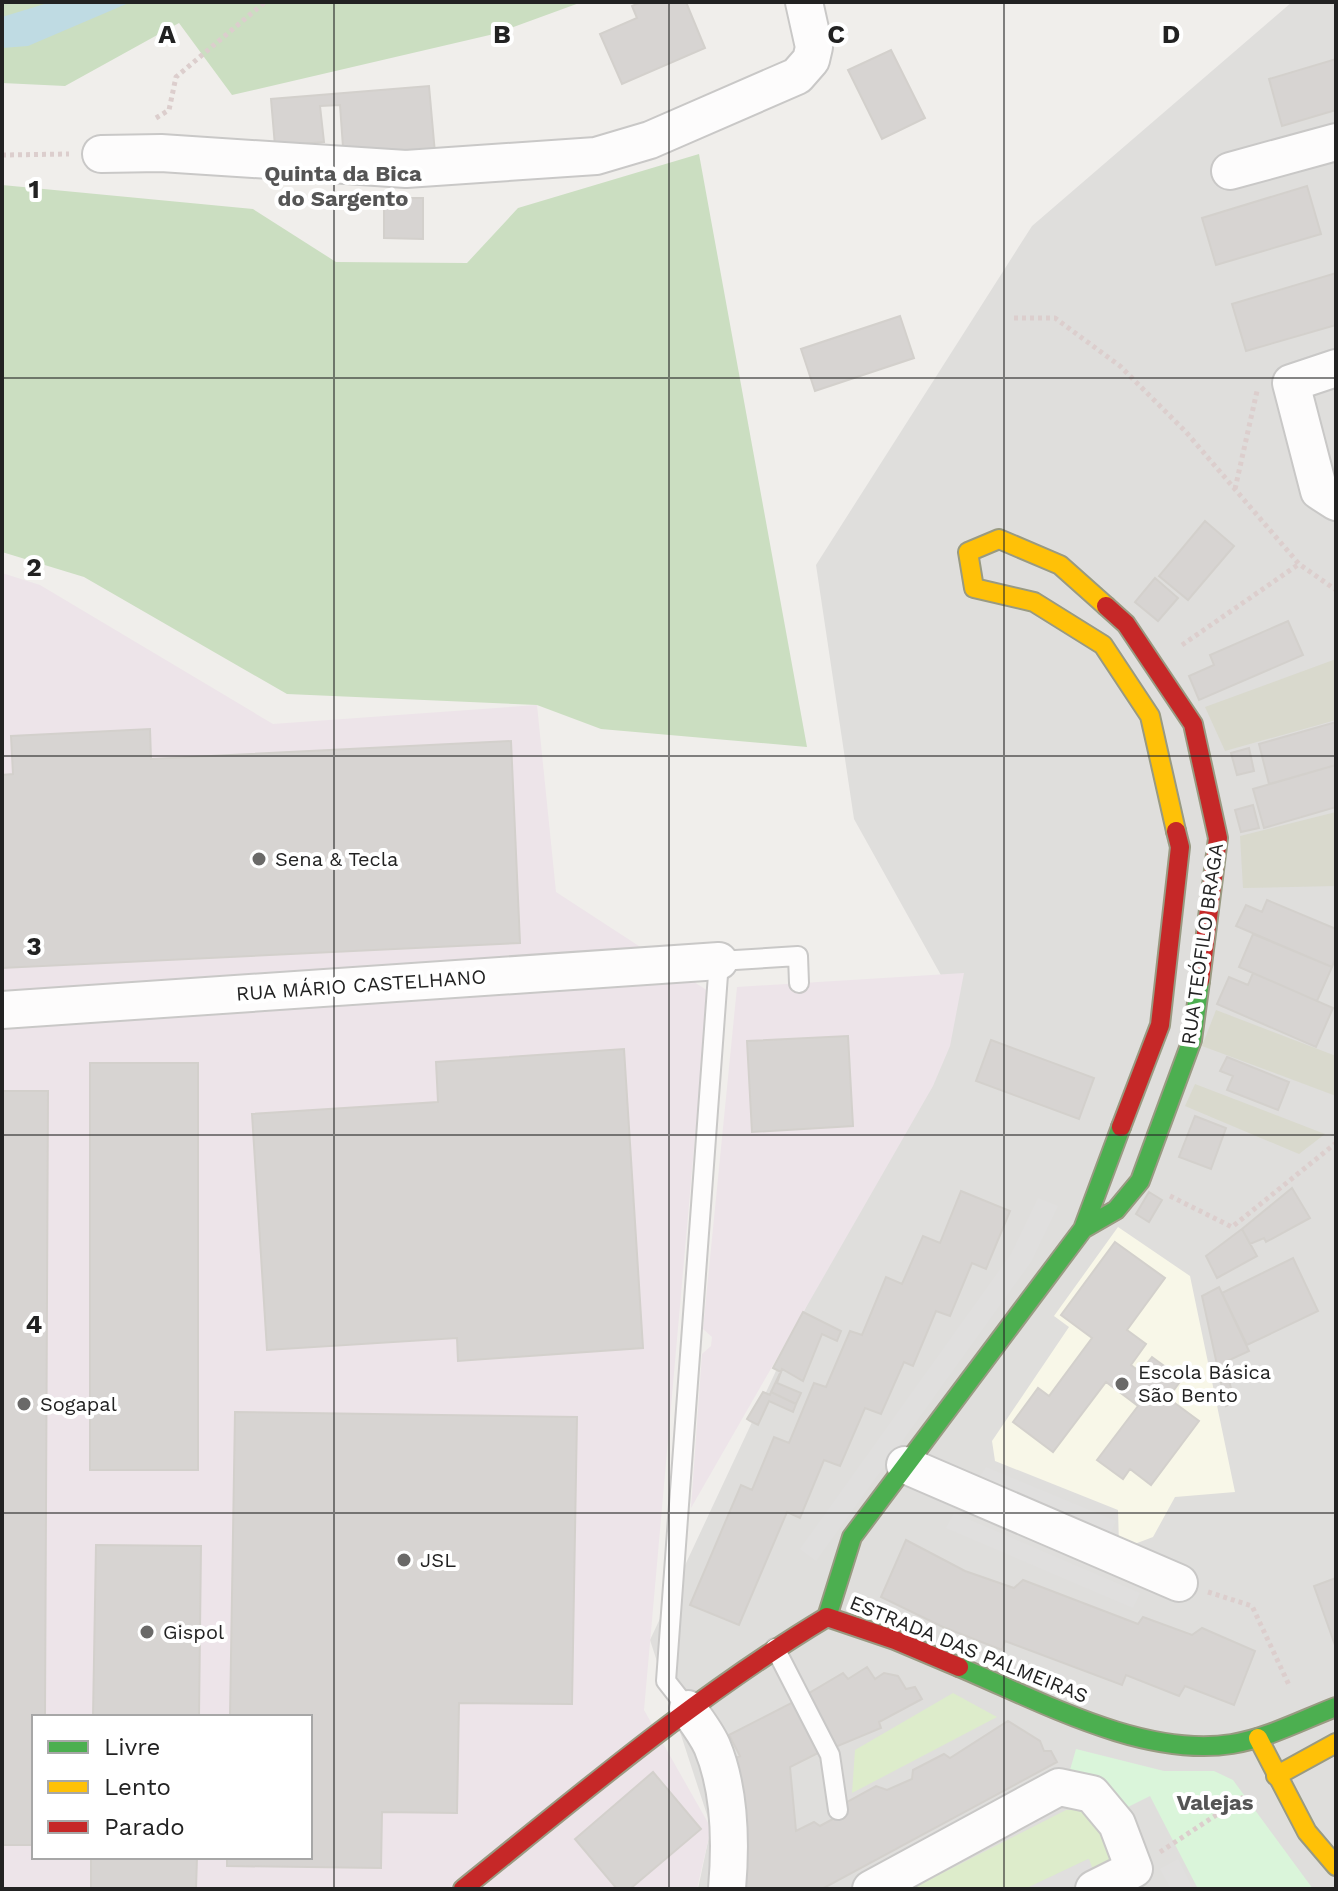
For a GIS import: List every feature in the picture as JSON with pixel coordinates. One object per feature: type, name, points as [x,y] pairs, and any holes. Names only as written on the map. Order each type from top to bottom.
[{"type":"street","points":[[101,154],[161,153],[406,169],[596,156],[650,140],[797,76],[811,60],[814,47],[804,2]]},
{"type":"street","points":[[1230,171],[1336,142]]},
{"type":"street","points":[[1336,368],[1291,383],[1319,491],[1336,502]]},
{"type":"street","name":"RUA TEÓFILO BRAGA","points":[[827,1617],[852,1537],[1083,1229],[1160,1025],[1180,847],[1150,716],[1103,645],[1034,602],[974,588],[968,552],[999,539],[1060,565],[1126,624],[1193,724],[1218,838],[1192,1040],[1140,1181],[1116,1210],[1083,1229]]},
{"type":"street","name":"RUA MÁRIO CASTELHANO","points":[[2,1010],[719,961]]},
{"type":"street","points":[[905,1465],[1179,1583]]},
{"type":"street","name":"ESTRADA DAS PALMEIRAS","points":[[463,1889],[688,1709],[775,1648],[827,1617],[895,1640],[1127,1735],[1180,1747],[1230,1744],[1327,1721]]},
{"type":"street","points":[[688,1709],[712,1745],[725,1791],[729,1863],[727,1889]]},
{"type":"street","points":[[1276,1776],[1327,1721]]},
{"type":"street","points":[[1258,1738],[1307,1832],[1336,1866]]},
{"type":"street","points":[[871,1889],[1059,1787],[1092,1794],[1117,1824],[1139,1879],[1094,1889]]},
{"type":"lane","points":[[688,1709],[666,1681],[719,961],[798,956],[799,983]]},
{"type":"lane","points":[[775,1648],[830,1755],[838,1810]]},
{"type":"path","points":[[147,124],[169,110],[176,77],[265,2]]},
{"type":"path","points":[[2,155],[101,154]]},
{"type":"path","points":[[1014,318],[1055,318],[1120,366],[1186,432],[1299,564],[1336,590]]},
{"type":"path","points":[[1235,489],[1258,387],[1291,383]]},
{"type":"path","points":[[1153,666],[1299,564]]},
{"type":"path","points":[[1140,1181],[1232,1227],[1336,1143]]},
{"type":"path","points":[[1179,1583],[1252,1606],[1327,1721]]},
{"type":"path","points":[[1139,1879],[1276,1776]]},
{"type":"shaded area","points":[[1292,2],[1336,2],[1336,1889],[698,1889],[711,1827],[650,1640],[952,995],[854,819],[816,565],[1032,226]]},
{"type":"shaded area","points":[[2,573],[40,585],[273,724],[537,705],[556,892],[708,991],[644,1710],[711,1828],[697,1889],[2,1889]]},
{"type":"shaded area","points":[[1336,659],[1336,720],[1225,751],[1205,707]]},
{"type":"shaded area","points":[[1336,812],[1336,886],[1243,888],[1240,836]]},
{"type":"shaded area","points":[[964,973],[950,1046],[933,1086],[691,1508],[702,1354],[711,1346],[712,1337],[703,1329],[737,987]]},
{"type":"shaded area","points":[[1216,1010],[1336,1056],[1336,1096],[1202,1046]]},
{"type":"shaded area","points":[[1195,1084],[1325,1134],[1299,1154],[1185,1106]]},
{"type":"shaded area","points":[[1038,1198],[1058,1206],[1031,1262],[816,1561],[800,1549],[1011,1254]]},
{"type":"shaded area","name":"Escola Básica São Bento","points":[[1118,1227],[1190,1276],[1235,1492],[1175,1497],[1153,1537],[1132,1545],[1119,1544],[1118,1510],[995,1461],[992,1441],[1069,1327],[1054,1316]]},
{"type":"shaded area","points":[[986,1467],[1116,1521],[1107,1541],[974,1485]]},
{"type":"shaded area","points":[[954,1513],[1140,1593],[1133,1608],[946,1528]]},
{"type":"shaded area","points":[[1089,1859],[1095,1875],[1065,1889],[1025,1889]]},
{"type":"shaded area","points":[[1178,1859],[1193,1889],[1171,1889],[1160,1869]]},
{"type":"green space","points":[[2,2],[582,2],[494,34],[232,95],[179,23],[65,86],[2,83]]},
{"type":"green space","points":[[699,154],[807,747],[601,729],[537,705],[287,694],[84,577],[2,552],[2,185],[253,209],[336,262],[467,263],[518,208]]},
{"type":"green space","points":[[953,1693],[997,1717],[852,1793],[855,1750]]},
{"type":"green space","points":[[1076,1749],[1164,1771],[1214,1771],[1233,1780],[1313,1889],[1198,1889],[1150,1796],[1122,1810],[1070,1770]]},
{"type":"green space","points":[[1093,1809],[1115,1842],[1108,1867],[1095,1875],[1088,1859],[1025,1889],[911,1889],[1066,1810]]},
{"type":"water","points":[[51,2],[131,2],[28,46],[2,48],[2,17]]},
{"type":"building","points":[[641,2],[686,2],[705,48],[622,84],[600,34],[637,18],[632,6]]},
{"type":"building","points":[[891,50],[925,118],[882,139],[848,70]]},
{"type":"building","points":[[1336,59],[1336,110],[1282,126],[1269,79]]},
{"type":"building","points":[[429,86],[435,153],[344,161],[340,105],[320,106],[324,142],[275,146],[271,99]]},
{"type":"building","points":[[1307,186],[1321,234],[1216,265],[1202,218]]},
{"type":"building","points":[[384,198],[423,198],[423,239],[384,238]]},
{"type":"building","points":[[1336,273],[1336,325],[1246,351],[1232,304]]},
{"type":"building","points":[[900,316],[914,358],[815,391],[801,349]]},
{"type":"building","points":[[1205,521],[1234,546],[1188,600],[1159,576]]},
{"type":"building","points":[[1155,578],[1178,598],[1158,621],[1135,602]]},
{"type":"building","points":[[1288,621],[1303,655],[1199,700],[1189,676],[1214,665],[1210,655]]},
{"type":"building","points":[[1336,722],[1336,765],[1269,784],[1259,744]]},
{"type":"building","name":"Sena & Tecla","points":[[150,729],[151,759],[511,741],[520,943],[2,968],[2,775],[13,774],[11,736]]},
{"type":"building","points":[[1249,748],[1254,771],[1237,775],[1231,753]]},
{"type":"building","points":[[1336,765],[1336,807],[1264,828],[1253,789]]},
{"type":"building","points":[[1253,805],[1259,828],[1241,832],[1235,810]]},
{"type":"building","points":[[1267,900],[1336,929],[1336,957],[1332,967],[1236,926],[1246,905],[1262,912]]},
{"type":"building","points":[[1253,934],[1332,967],[1317,1001],[1239,967]]},
{"type":"building","points":[[1253,973],[1333,1008],[1316,1047],[1217,1004],[1229,977],[1248,985]]},
{"type":"building","points":[[848,1036],[853,1126],[752,1132],[747,1041]]},
{"type":"building","points":[[991,1040],[1094,1078],[1079,1119],[976,1081]]},
{"type":"building","points":[[624,1049],[643,1348],[458,1361],[457,1338],[267,1350],[252,1114],[438,1102],[436,1062]]},
{"type":"building","points":[[1227,1057],[1289,1082],[1278,1110],[1227,1090],[1233,1076],[1220,1071]]},
{"type":"building","points":[[90,1063],[198,1063],[198,1470],[90,1470]]},
{"type":"building","name":"Sogapal","points":[[2,1091],[48,1091],[45,1715],[32,1715],[32,1845],[2,1845]]},
{"type":"building","points":[[1195,1116],[1226,1128],[1211,1169],[1179,1157]]},
{"type":"building","points":[[1292,1188],[1310,1218],[1266,1242],[1264,1238],[1250,1244],[1242,1229]]},
{"type":"building","points":[[961,1191],[1010,1211],[986,1269],[972,1263],[950,1316],[936,1311],[913,1366],[904,1362],[881,1414],[865,1408],[840,1466],[824,1460],[800,1518],[787,1512],[739,1625],[690,1605],[741,1485],[752,1490],[774,1437],[789,1443],[814,1383],[826,1387],[850,1331],[862,1335],[886,1277],[902,1284],[923,1236],[940,1243]]},
{"type":"building","points":[[1149,1192],[1162,1200],[1149,1222],[1136,1214]]},
{"type":"building","points":[[1242,1229],[1257,1256],[1217,1278],[1206,1256]]},
{"type":"building","points":[[1115,1242],[1165,1278],[1127,1330],[1146,1344],[1131,1365],[1140,1372],[1152,1357],[1182,1379],[1168,1398],[1199,1421],[1151,1485],[1130,1469],[1123,1479],[1097,1460],[1138,1406],[1106,1382],[1053,1452],[1013,1422],[1038,1388],[1049,1396],[1092,1338],[1061,1315]]},
{"type":"building","points":[[1293,1258],[1318,1311],[1247,1345],[1222,1293]]},
{"type":"building","points":[[1219,1287],[1249,1351],[1225,1362],[1234,1402],[1226,1406],[1202,1296]]},
{"type":"building","points":[[803,1312],[841,1331],[837,1341],[822,1334],[803,1381],[782,1369],[781,1372],[773,1368]]},
{"type":"building","points":[[782,1369],[777,1383],[801,1393],[796,1404],[771,1392]]},
{"type":"building","points":[[763,1392],[770,1395],[771,1392],[796,1404],[793,1412],[769,1401],[758,1425],[747,1419]]},
{"type":"building","name":"JSL","points":[[235,1412],[577,1417],[572,1704],[459,1703],[457,1813],[382,1812],[381,1868],[227,1866],[227,1859],[312,1859],[312,1715],[230,1715]]},
{"type":"building","points":[[906,1540],[965,1571],[1014,1588],[1023,1580],[1138,1624],[1143,1617],[1192,1635],[1202,1628],[1255,1651],[1234,1705],[1185,1686],[1179,1696],[1126,1675],[1122,1685],[1005,1641],[1002,1650],[943,1627],[881,1597]]},
{"type":"building","name":"Gispol","points":[[96,1545],[201,1546],[199,1715],[93,1715]]},
{"type":"building","points":[[1336,1578],[1336,1648],[1314,1586]]},
{"type":"building","points":[[867,1667],[875,1679],[884,1673],[898,1676],[906,1689],[915,1687],[922,1699],[879,1722],[881,1728],[833,1748],[806,1695],[843,1673],[848,1679]]},
{"type":"building","points":[[799,1699],[824,1750],[790,1767],[796,1831],[814,1822],[820,1826],[844,1813],[845,1803],[876,1786],[887,1790],[912,1779],[913,1770],[944,1754],[950,1758],[1008,1721],[1040,1741],[1044,1751],[1051,1751],[1057,1762],[822,1889],[738,1889],[729,1762],[740,1756],[729,1735]]},
{"type":"building","points":[[653,1772],[701,1829],[630,1889],[617,1889],[575,1839]]},
{"type":"building","points":[[91,1859],[197,1859],[196,1889],[91,1889]]},
{"type":"traffic: fast","points":[[1083,1229],[1116,1210],[1140,1181],[1192,1040],[1200,981]]},
{"type":"traffic: fast","points":[[827,1617],[852,1537],[1083,1229],[1121,1127]]},
{"type":"traffic: fast","points":[[959,1667],[1092,1724],[1163,1743],[1198,1746],[1232,1744],[1272,1733],[1336,1707]]},
{"type":"traffic: slow","points":[[1106,606],[1060,565],[999,539],[968,552],[974,588],[1034,602],[1103,645],[1150,716],[1176,831]]},
{"type":"traffic: slow","points":[[1258,1738],[1307,1832],[1336,1866]]},
{"type":"traffic: slow","points":[[1276,1776],[1336,1743]]},
{"type":"traffic: jam","points":[[1106,606],[1126,624],[1193,724],[1218,838],[1200,981]]},
{"type":"traffic: jam","points":[[1121,1127],[1160,1025],[1180,847],[1176,831]]},
{"type":"traffic: jam","points":[[463,1889],[686,1712],[827,1617],[895,1640],[959,1667]]},
{"type":"place","name":"Sena & Tecla","points":[[259,859]]},
{"type":"place","name":"Escola Básica São Bento","points":[[1122,1384]]},
{"type":"place","name":"Sogapal","points":[[24,1404]]},
{"type":"place","name":"JSL","points":[[404,1560]]},
{"type":"place","name":"Gispol","points":[[147,1632]]},
{"type":"district","name":"Quinta da Bica do Sargento","points":[[343,186]]},
{"type":"district","name":"Valejas","points":[[1215,1802]]}]
